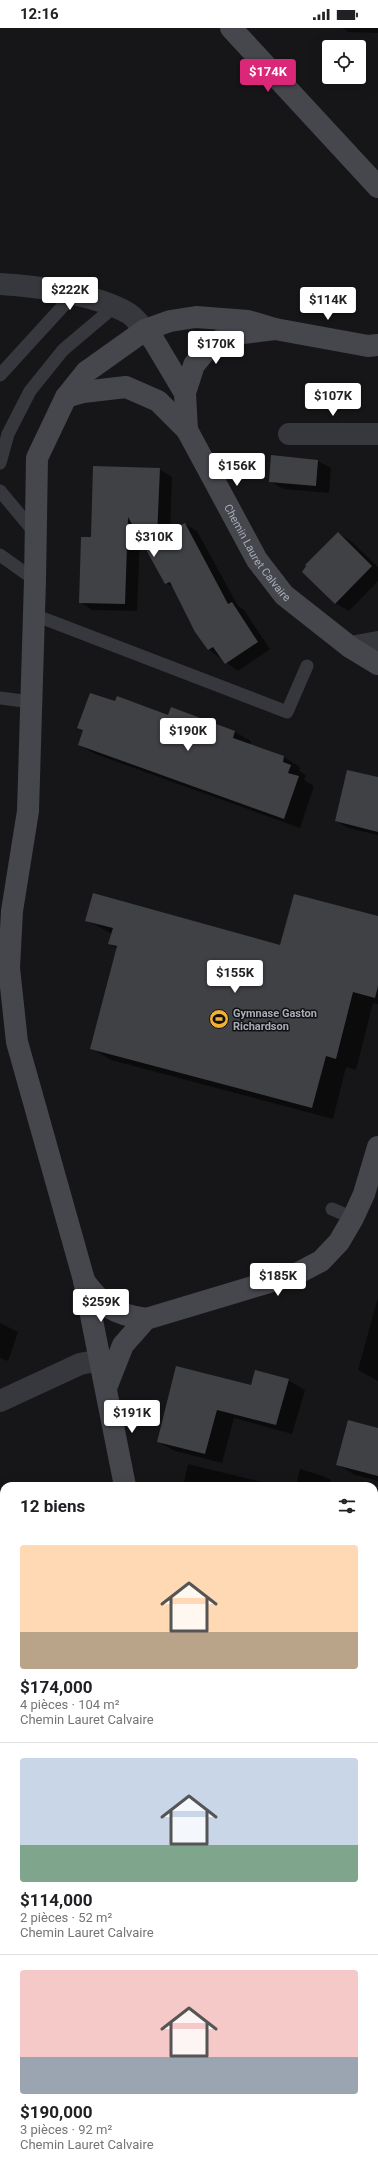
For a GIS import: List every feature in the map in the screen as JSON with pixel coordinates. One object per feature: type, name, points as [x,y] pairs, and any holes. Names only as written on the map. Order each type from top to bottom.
[{"type":"main road","points":[[231,28],[378,187]]},
{"type":"main road","points":[[124,1482],[84,1280],[17,1042],[9,968],[12,911],[28,811],[36,580],[37,458],[66,397],[86,372],[145,330],[170,321],[196,317],[248,321],[275,328]]},
{"type":"main road","name":"Chemin Lauret Calvaire","points":[[378,345],[368,346],[275,328],[235,334],[211,344],[194,366],[185,392],[187,430],[257,560],[284,595],[350,647],[378,664]]},
{"type":"main road","points":[[145,330],[154,341],[185,392]]},
{"type":"main road","points":[[66,397],[83,392],[126,387],[158,401],[187,430]]},
{"type":"main road","points":[[84,1280],[99,1301],[115,1312],[146,1319],[296,1274],[321,1262],[339,1242],[353,1218],[364,1194],[378,1147]]},
{"type":"main road","points":[[106,1388],[123,1345],[146,1319]]},
{"type":"street","points":[[0,284],[34,286],[74,294],[114,306],[129,313],[145,330]]},
{"type":"street","points":[[289,434],[378,434]]},
{"type":"street","points":[[350,647],[378,642]]},
{"type":"street","points":[[0,1401],[16,1395],[80,1364],[100,1360]]},
{"type":"lane","points":[[0,375],[74,294]]},
{"type":"lane","points":[[0,463],[8,434],[30,391],[63,350],[114,306]]},
{"type":"lane","points":[[0,491],[36,534]]},
{"type":"lane","points":[[0,555],[36,580]]},
{"type":"lane","points":[[34,620],[45,619],[287,712],[307,666]]},
{"type":"lane","points":[[0,698],[31,702]]},
{"type":"lane","points":[[332,1209],[353,1218]]},
{"type":"building","points":[[271,455],[318,460],[316,486],[269,482]]},
{"type":"building","points":[[93,466],[160,468],[157,537],[185,523],[228,604],[232,602],[258,642],[225,664],[213,647],[208,650],[195,632],[170,582],[165,584],[128,517],[125,604],[79,603],[81,537],[91,537]]},
{"type":"building","points":[[338,532],[372,566],[335,604],[302,572],[306,566],[305,565]]},
{"type":"building","points":[[90,693],[115,701],[117,696],[168,715],[171,707],[235,731],[233,738],[284,756],[283,762],[291,765],[288,773],[299,776],[284,819],[78,745],[83,730],[77,728]]},
{"type":"building","points":[[347,770],[378,777],[378,832],[335,821]]},
{"type":"building","points":[[93,893],[280,945],[294,894],[378,916],[378,986],[375,998],[353,992],[336,1059],[326,1056],[312,1108],[90,1049],[117,946],[108,944],[113,928],[85,921]]},
{"type":"building","points":[[176,1366],[251,1385],[255,1370],[289,1379],[276,1425],[217,1410],[205,1454],[157,1442]]},
{"type":"building","points":[[348,1420],[378,1428],[378,1476],[336,1465]]},
{"type":"place","name":"Gymnase Gaston Richardson","points":[[219,1019]]}]
